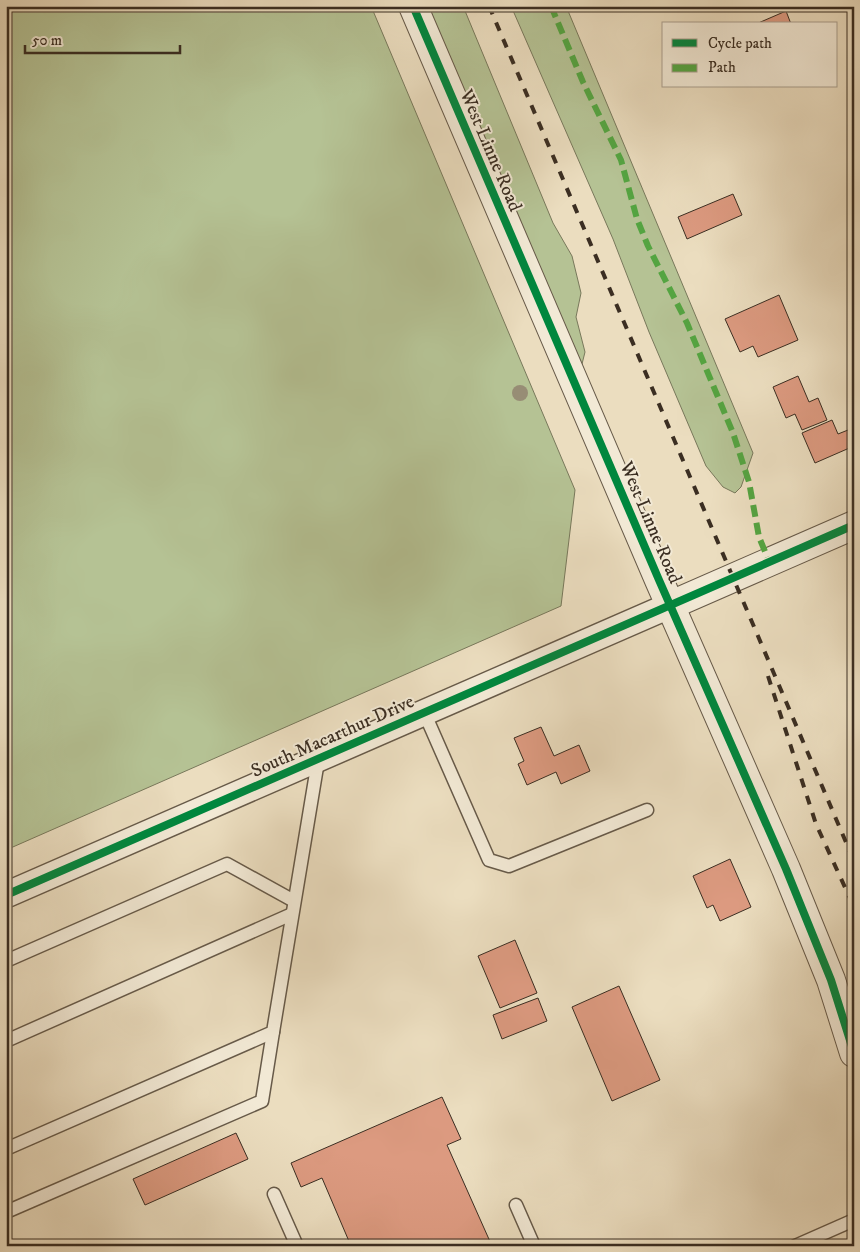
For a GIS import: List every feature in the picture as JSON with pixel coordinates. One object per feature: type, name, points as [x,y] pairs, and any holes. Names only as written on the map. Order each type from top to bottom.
[{"type":"street","name":"West Linne Road","points":[[413,6],[818,947],[840,1007],[854,1053]]},
{"type":"street","points":[[671,606],[854,525]]},
{"type":"street","name":"South Macarthur Drive","points":[[6,895],[671,606]]},
{"type":"lane","points":[[424,712],[490,860],[510,866],[647,810]]},
{"type":"lane","points":[[6,1212],[262,1101],[318,761]]},
{"type":"lane","points":[[6,961],[227,864],[293,907]]},
{"type":"lane","points":[[6,1041],[293,907]]},
{"type":"lane","points":[[6,1149],[273,1032]]},
{"type":"lane","points":[[274,1194],[297,1246]]},
{"type":"lane","points":[[516,1205],[534,1246]]},
{"type":"lane","points":[[795,1246],[854,1220]]},
{"type":"green space","points":[[6,6],[371,6],[575,490],[561,606],[6,850]]},
{"type":"green space","points":[[425,6],[463,6],[553,223],[572,256],[581,293],[576,317],[585,352],[581,368]]},
{"type":"green space","points":[[511,6],[566,6],[753,453],[741,487],[735,493],[723,487],[706,466],[649,332],[613,239]]},
{"type":"building","points":[[786,11],[790,22],[761,22]]},
{"type":"building","points":[[733,194],[742,215],[687,239],[678,217]]},
{"type":"building","points":[[779,295],[798,340],[758,357],[753,346],[740,352],[725,319]]},
{"type":"building","points":[[798,376],[809,402],[818,398],[827,420],[802,430],[795,414],[786,418],[773,387]]},
{"type":"building","points":[[832,420],[838,434],[848,430],[854,446],[815,463],[802,433]]},
{"type":"building","points":[[541,727],[554,756],[579,745],[590,771],[561,784],[556,772],[527,785],[518,764],[524,761],[514,738]]},
{"type":"building","points":[[730,859],[751,907],[720,921],[713,905],[707,908],[693,876]]},
{"type":"building","points":[[515,940],[537,993],[500,1008],[478,956]]},
{"type":"building","points":[[619,986],[660,1080],[612,1101],[572,1007]]},
{"type":"building","points":[[538,998],[547,1021],[502,1039],[493,1015]]},
{"type":"building","points":[[442,1097],[461,1139],[447,1145],[492,1246],[351,1246],[322,1178],[301,1187],[291,1163]]},
{"type":"building","points":[[236,1133],[248,1159],[145,1205],[133,1179]]},
{"type":"railway","points":[[489,6],[854,861]]},
{"type":"railway","points":[[768,676],[816,824],[854,907]]},
{"type":"marked path","points":[[551,6],[583,82],[621,160],[637,219],[648,246],[687,323],[733,433],[749,482],[759,537],[769,561]]},
{"type":"cycle path","points":[[413,6],[659,580],[786,869],[831,980],[854,1053]]},
{"type":"cycle path","points":[[6,895],[854,525]]}]
